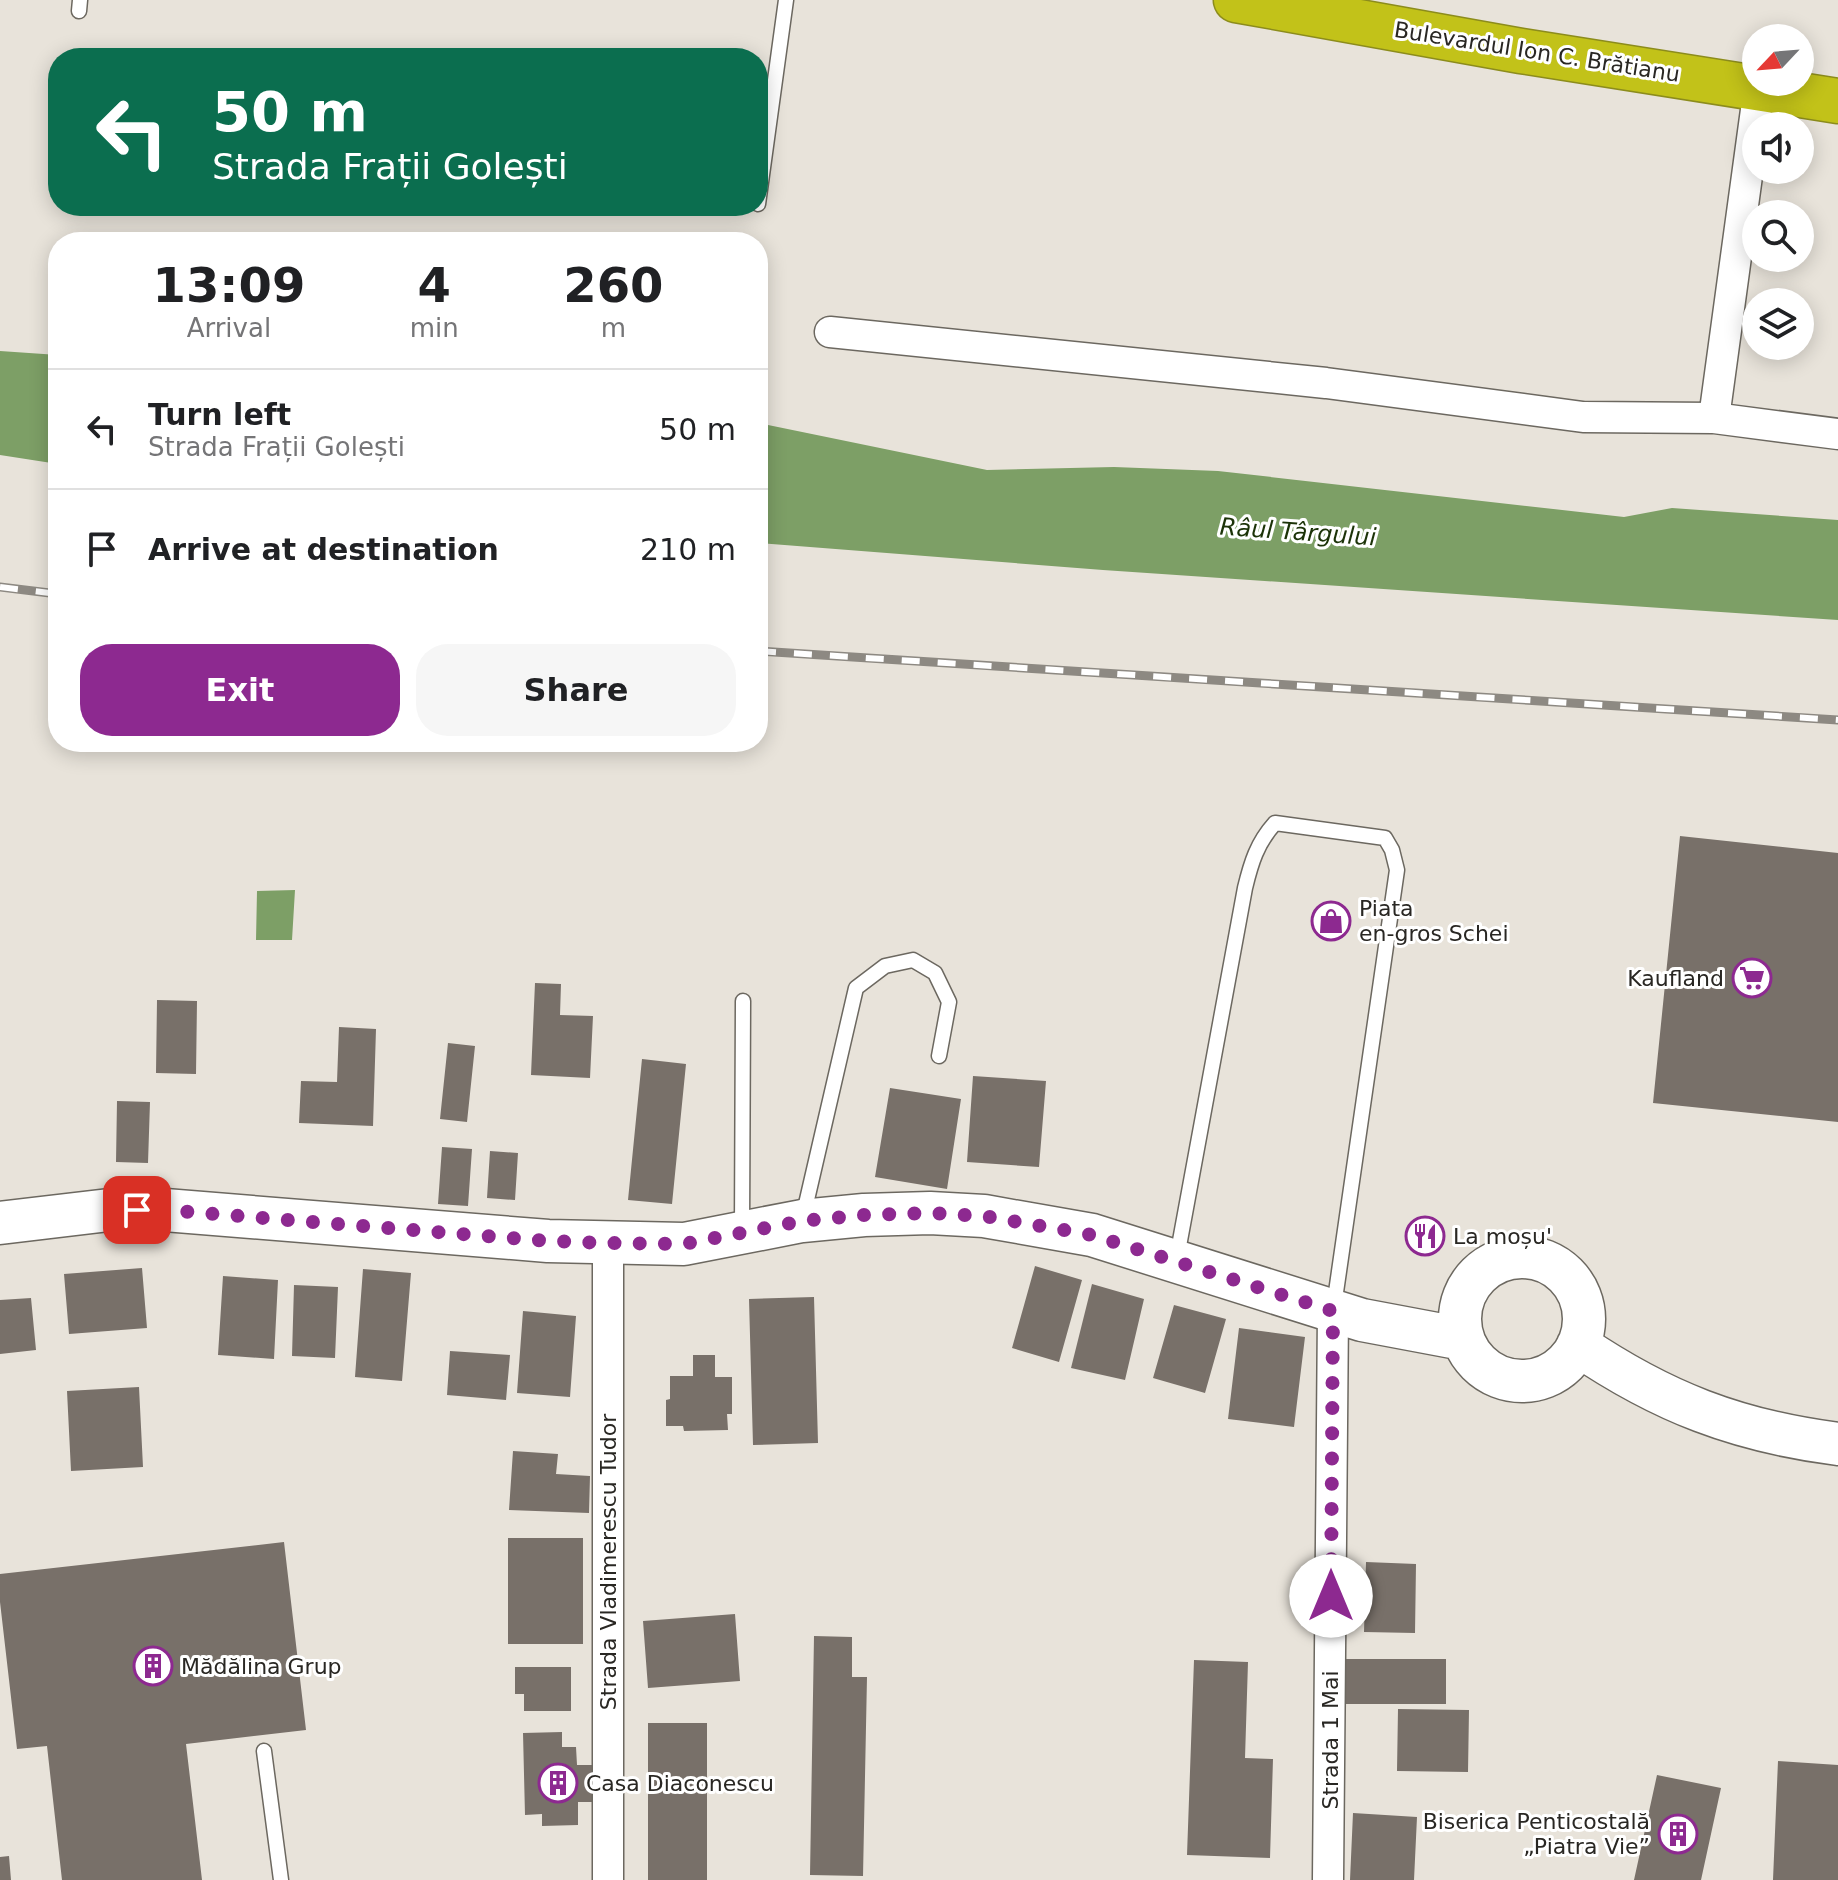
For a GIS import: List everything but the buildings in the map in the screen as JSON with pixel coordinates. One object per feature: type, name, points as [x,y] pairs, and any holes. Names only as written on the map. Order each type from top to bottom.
[{"type":"highway","name":"Bulevardul Ion C. Brătianu","points":[[1236,0],[1521,51],[1742,85]]},
{"type":"highway","name":"Bulevardul Ion C. Brătianu","points":[[1808,96],[1838,101]]},
{"type":"main road","points":[[0,1223],[109,1210],[165,1210],[548,1241],[684,1244],[802,1221],[930,1213],[984,1216],[1092,1235],[1362,1320],[1463,1339]]},
{"type":"main road","points":[[1524,1256],[1547,1262],[1564,1272],[1576,1288],[1583,1307],[1584,1326],[1578,1345],[1567,1363],[1549,1375],[1529,1381],[1508,1380],[1488,1372],[1473,1357],[1463,1339],[1459,1315],[1466,1292],[1480,1272],[1500,1260],[1524,1256]]},
{"type":"main road","points":[[1578,1345],[1621,1374],[1712,1417],[1776,1434],[1838,1444]]},
{"type":"street","points":[[1714,418],[1758,96]]},
{"type":"street","points":[[830,332],[1326,383],[1583,417],[1714,418],[1838,434]]},
{"type":"street","name":"Strada Vladimerescu Tudor","points":[[608,1243],[608,1880]]},
{"type":"street","name":"Strada 1 Mai","points":[[1328,1880],[1333,1311]]},
{"type":"lane","points":[[768,130],[786,0]]},
{"type":"lane","points":[[1176,1262],[1245,888],[1253,858],[1263,837],[1275,823],[1385,838],[1397,870],[1333,1311]]},
{"type":"lane","points":[[802,1221],[856,988],[885,966],[913,960],[935,973],[949,1002],[939,1056]]},
{"type":"lane","points":[[742,1232],[743,1001]]},
{"type":"lane","points":[[264,1751],[281,1880]]},
{"type":"water","points":[[0,351],[48,354],[48,462],[0,455]]},
{"type":"water","name":"Râul Târgului","points":[[768,425],[987,470],[1114,467],[1218,471],[1624,517],[1672,508],[1838,520],[1838,620],[768,544]]},
{"type":"water","points":[[295,890],[292,940],[256,940],[257,891]]},
{"type":"railway","points":[[0,587],[48,593]]},
{"type":"railway","points":[[768,652],[1838,720]]},
{"type":"place","name":"Piata en-gros Schei","points":[[1331,921]]},
{"type":"place","name":"Kaufland","points":[[1752,978]]},
{"type":"place","name":"La moșu'","points":[[1425,1236]]},
{"type":"place","name":"Mădălina Grup","points":[[153,1666]]},
{"type":"place","name":"Casa Diaconescu","points":[[558,1783]]},
{"type":"place","name":"Biserica Penticostală „Piatra Vie”","points":[[1678,1834]]},
{"type":"route","points":[[137,1210],[548,1241],[684,1244],[802,1221],[864,1215],[930,1213],[984,1216],[1092,1235],[1333,1311],[1331,1596]]}]
